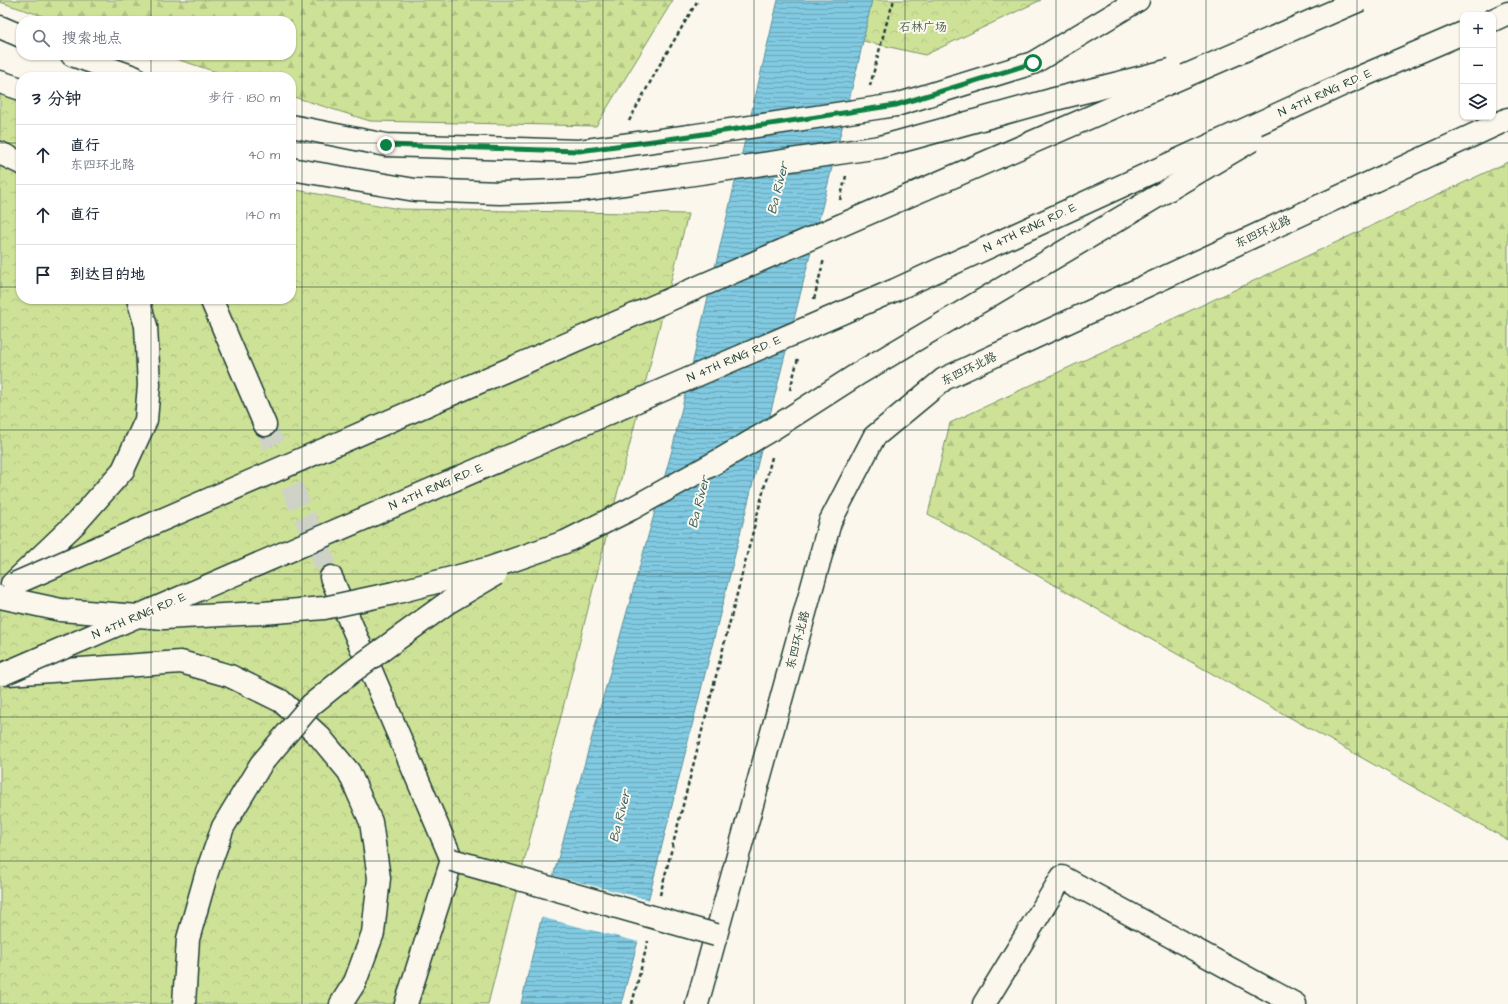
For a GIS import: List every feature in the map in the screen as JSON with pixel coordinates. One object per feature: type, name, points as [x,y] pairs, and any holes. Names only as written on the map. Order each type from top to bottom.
[{"type":"main road","points":[[296,127],[386,145],[579,151],[896,105],[1033,63],[1138,0]]},
{"type":"main road","points":[[4,590],[1360,0]]},
{"type":"main road","points":[[1496,19],[1508,13]]},
{"type":"main road","points":[[0,27],[16,34]]},
{"type":"main road","name":"N 4TH RING RD. E","points":[[2,675],[895,290],[1346,83],[1460,34]]},
{"type":"main road","points":[[296,171],[415,190],[500,193],[581,190],[880,147],[1051,100],[1231,56]]},
{"type":"main road","points":[[84,60],[112,72]]},
{"type":"main road","points":[[0,82],[16,87]]},
{"type":"main road","points":[[4,590],[61,610],[164,618],[278,612],[324,608],[394,593],[490,568],[565,542],[631,509],[720,460],[774,428],[858,374],[1346,83]]},
{"type":"main road","name":"东四环北路","points":[[697,1004],[830,522],[874,438],[944,379],[1508,119]]},
{"type":"main road","points":[[0,153],[16,161]]},
{"type":"main road","points":[[4,590],[76,523],[123,470],[146,420],[149,385],[146,326],[139,304]]},
{"type":"main road","points":[[213,304],[265,425]]},
{"type":"main road","points":[[184,1004],[188,939],[207,872],[223,827],[261,764],[311,705],[354,671],[447,603],[527,555]]},
{"type":"main road","points":[[331,577],[452,860],[406,1004]]},
{"type":"main road","points":[[2,675],[181,662],[230,676],[281,701],[320,737],[349,772],[371,822],[379,878],[373,933],[355,982],[341,1004]]},
{"type":"main road","points":[[452,860],[716,935]]},
{"type":"main road","points":[[984,1004],[1062,877],[1295,1004]]},
{"type":"path","points":[[615,146],[659,66],[698,0]]},
{"type":"path","points":[[870,86],[894,0]]},
{"type":"path","points":[[840,201],[848,170]]},
{"type":"path","points":[[813,300],[826,254]]},
{"type":"path","points":[[789,392],[799,354]]},
{"type":"path","points":[[659,897],[773,453]]},
{"type":"path","points":[[632,1004],[650,935]]},
{"type":"green space","points":[[0,0],[673,0],[596,126],[370,121],[296,98],[296,72],[217,72],[179,60],[296,60],[296,16],[43,16],[0,2]]},
{"type":"green space","name":"石林广场","points":[[870,0],[1041,0],[925,55],[859,40]]},
{"type":"green space","points":[[0,89],[16,96],[16,304],[296,304],[296,190],[399,209],[688,214],[488,1004],[0,1004]]},
{"type":"green space","points":[[1508,162],[1508,840],[928,514],[950,423]]},
{"type":"water","name":"Ba River","points":[[778,0],[872,0],[858,64],[639,937],[621,1004],[521,1004],[539,927],[672,450]]},
{"type":"pier","points":[[551,875],[650,900],[639,942],[540,917]]},
{"type":"tunnel","points":[[265,425],[331,577]]},
{"type":"route","points":[[386,145],[579,151],[896,105],[1033,63]]}]
